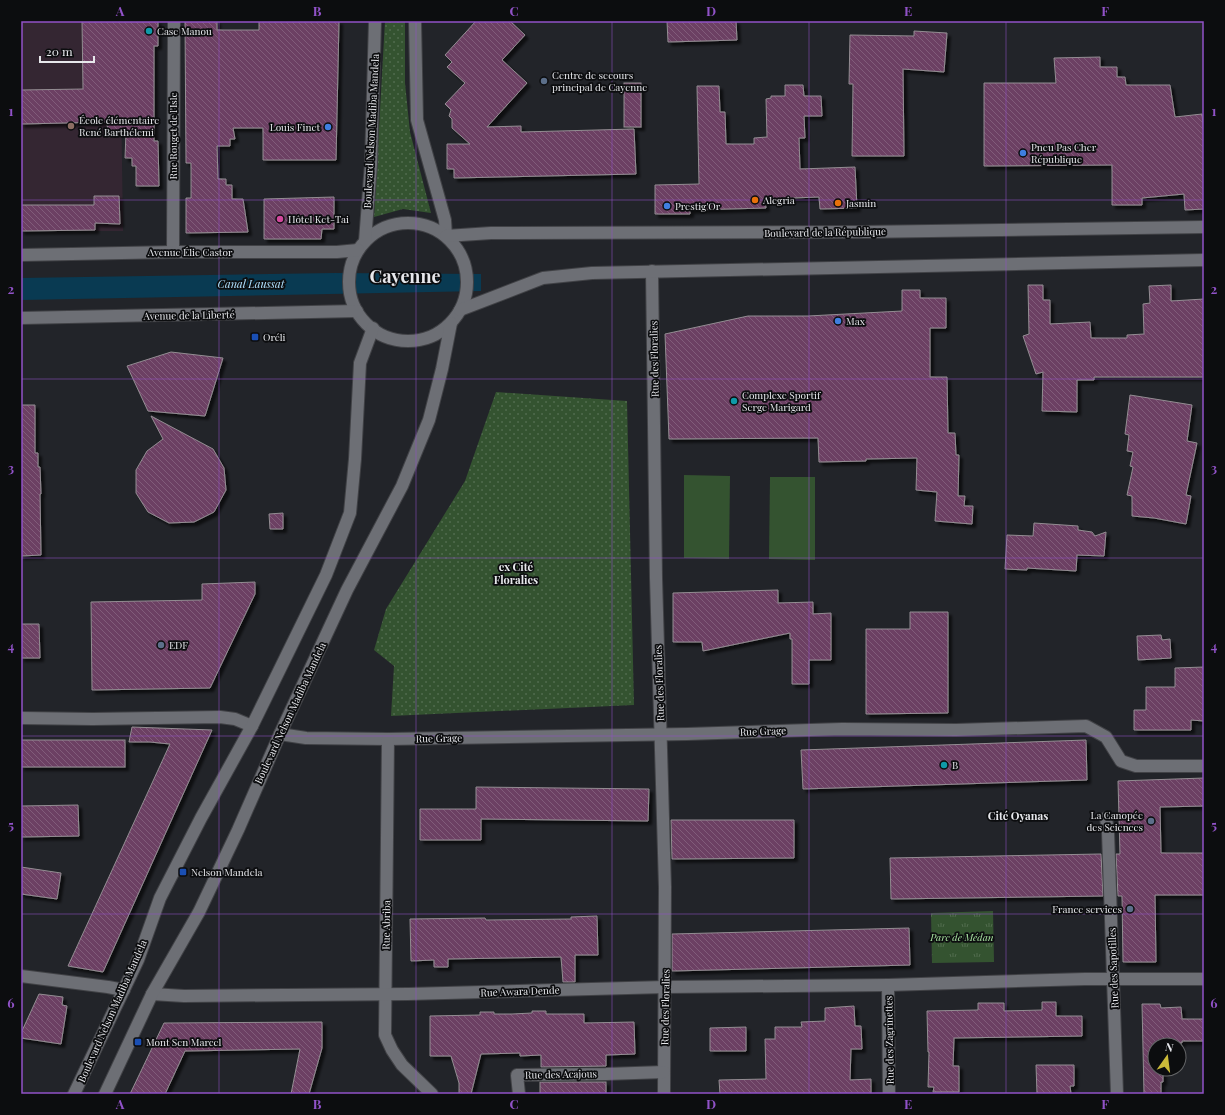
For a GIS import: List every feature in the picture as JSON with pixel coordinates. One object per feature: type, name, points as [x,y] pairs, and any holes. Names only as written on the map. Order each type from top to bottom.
[{"type":"street","name":"Rue Rouget de l'Isle","points":[[173,252],[174,21]]},
{"type":"street","name":"Boulevard Nelson Madiba Mandela","points":[[362,246],[372,132],[375,21]]},
{"type":"street","points":[[415,21],[417,120],[446,220],[446,236]]},
{"type":"street","points":[[404,223],[418,223],[431,227],[446,236],[458,250],[466,267],[468,284],[465,298],[460,310],[451,323],[433,335],[421,339],[409,340],[385,336],[373,328],[357,311],[352,298],[349,281],[352,263],[362,246],[382,228],[404,223]]},
{"type":"street","name":"Boulevard de la République","points":[[446,236],[491,233],[829,232],[1204,227]]},
{"type":"street","name":"Avenue Élie Castor","points":[[21,255],[173,252],[337,252],[362,246]]},
{"type":"street","points":[[460,310],[543,278],[592,273],[1204,260]]},
{"type":"street","name":"Rue des Floralies","points":[[652,271],[656,578],[665,887],[664,1094]]},
{"type":"street","name":"Avenue de la Liberté","points":[[21,318],[357,311]]},
{"type":"street","name":"Boulevard Nelson Madiba Mandela","points":[[105,1094],[152,994],[199,912],[347,590],[405,479],[429,420],[442,369],[451,323]]},
{"type":"street","name":"Boulevard Nelson Madiba Mandela","points":[[74,1094],[138,960],[160,898],[201,818],[252,726],[326,575],[350,513],[355,459],[360,363],[373,328]]},
{"type":"street","points":[[21,718],[93,720],[220,717],[235,719],[252,726]]},
{"type":"street","name":"Rue Grage","points":[[280,734],[306,738],[388,739],[842,729],[956,730],[1086,726],[1106,737],[1121,761],[1136,766],[1204,766]]},
{"type":"street","name":"Rue Abriba","points":[[388,739],[385,1035],[392,1050],[402,1065],[432,1094]]},
{"type":"street","name":"Rue des Sapotilles","points":[[1106,818],[1108,832],[1117,1094]]},
{"type":"street","points":[[21,976],[108,986],[124,990]]},
{"type":"street","name":"Rue Awara Dende","points":[[152,994],[184,996],[385,994],[665,986],[888,985],[1113,979],[1204,979]]},
{"type":"street","name":"Rue des Zagrinettes","points":[[888,985],[889,1094]]},
{"type":"street","name":"Rue des Acajous","points":[[519,1094],[517,1075],[664,1072]]},
{"type":"shaded area","name":"École élémentaire René Barthélemi","points":[[21,21],[120,21],[123,231],[21,231]]},
{"type":"green space","points":[[385,21],[405,22],[405,83],[410,132],[431,213],[403,209],[374,217]]},
{"type":"green space","points":[[496,392],[627,401],[634,705],[391,716],[394,666],[374,650],[386,609],[465,481]]},
{"type":"green space","points":[[684,475],[730,476],[729,559],[684,558]]},
{"type":"green space","points":[[770,477],[815,477],[815,560],[769,559]]},
{"type":"green space","name":"Parc de Médan","points":[[993,911],[994,962],[932,963],[931,913]]},
{"type":"water","name":"Canal Laussat","points":[[335,273],[481,274],[481,291],[21,300],[21,278]]},
{"type":"building","points":[[82,21],[158,21],[158,46],[154,46],[154,141],[158,141],[159,186],[136,186],[136,166],[132,166],[132,158],[125,158],[126,132],[108,133],[107,122],[21,124],[21,90],[83,89]]},
{"type":"building","points":[[185,21],[217,21],[217,30],[259,30],[259,21],[339,21],[336,160],[263,160],[263,128],[233,128],[235,139],[230,139],[230,146],[217,146],[218,179],[226,179],[226,185],[232,185],[232,199],[243,199],[248,232],[186,233],[186,198],[191,198],[191,163],[186,163]]},
{"type":"building","points":[[476,21],[510,21],[525,35],[502,60],[527,83],[487,127],[521,126],[521,132],[634,129],[636,174],[454,178],[454,169],[447,169],[447,144],[470,144],[452,128],[452,119],[449,116],[451,110],[445,104],[465,83],[447,67],[452,62],[445,55]]},
{"type":"building","points":[[667,21],[736,21],[737,40],[668,42]]},
{"type":"building","points":[[914,31],[947,33],[944,72],[903,69],[904,156],[852,156],[853,84],[849,84],[850,35],[914,36]]},
{"type":"building","points":[[1100,57],[1100,67],[1117,67],[1117,77],[1125,77],[1126,85],[1170,85],[1175,117],[1202,114],[1204,134],[1204,209],[1185,210],[1184,194],[1142,198],[1142,205],[1112,205],[1112,165],[984,166],[984,83],[1056,83],[1054,58]]},
{"type":"building","points":[[624,83],[641,83],[641,127],[624,127]]},
{"type":"building","points":[[785,85],[803,85],[804,96],[821,96],[822,116],[804,116],[805,138],[799,138],[800,169],[855,167],[857,208],[820,209],[819,197],[765,199],[766,208],[690,210],[690,214],[655,214],[655,185],[699,184],[697,86],[719,86],[720,112],[725,112],[726,144],[754,144],[754,138],[767,137],[766,99],[771,98],[771,96],[785,96]]},
{"type":"building","points":[[94,196],[119,196],[120,224],[95,223],[95,230],[21,231],[21,205],[94,205]]},
{"type":"building","points":[[334,197],[334,229],[322,229],[321,239],[264,239],[264,199]]},
{"type":"building","points":[[1028,285],[1043,285],[1043,300],[1050,300],[1050,324],[1090,322],[1091,338],[1127,338],[1127,335],[1144,334],[1143,304],[1150,303],[1149,286],[1171,285],[1171,301],[1204,299],[1204,377],[1094,377],[1094,380],[1077,380],[1077,412],[1042,411],[1043,372],[1036,374],[1023,336],[1029,334]]},
{"type":"building","points":[[902,290],[920,290],[920,298],[946,298],[946,328],[930,328],[930,377],[947,377],[948,433],[955,433],[956,455],[959,455],[958,496],[965,496],[964,506],[973,506],[972,524],[935,521],[937,492],[916,490],[917,458],[819,462],[818,438],[669,439],[665,334],[748,316],[808,316],[902,311]]},
{"type":"building","points":[[171,352],[223,358],[205,416],[148,411],[127,366]]},
{"type":"building","points":[[1130,395],[1192,405],[1187,441],[1197,443],[1186,495],[1191,496],[1186,524],[1154,518],[1132,516],[1132,496],[1127,495],[1133,467],[1130,466],[1133,452],[1127,451],[1129,435],[1125,434]]},
{"type":"building","points":[[21,405],[35,405],[35,453],[38,453],[38,467],[40,467],[41,555],[21,556]]},
{"type":"building","points":[[151,416],[213,449],[224,468],[226,490],[214,512],[194,522],[169,523],[148,512],[136,493],[136,470],[147,451],[163,439]]},
{"type":"building","points":[[283,513],[283,529],[270,529],[269,514]]},
{"type":"building","points":[[1034,523],[1078,526],[1078,530],[1092,532],[1095,536],[1106,532],[1104,556],[1077,555],[1076,571],[1027,568],[1027,570],[1005,569],[1007,535],[1033,536]]},
{"type":"building","name":"EDF","points":[[255,582],[255,594],[210,688],[92,690],[91,602],[202,600],[202,584]]},
{"type":"building","points":[[778,590],[778,603],[813,602],[813,614],[831,613],[831,660],[809,660],[809,684],[792,684],[792,639],[790,639],[790,633],[703,651],[702,642],[673,642],[673,593]]},
{"type":"building","points":[[910,612],[948,612],[948,713],[866,714],[866,629],[910,629]]},
{"type":"building","points":[[21,624],[39,624],[40,658],[21,658]]},
{"type":"building","points":[[1161,635],[1162,640],[1170,639],[1171,658],[1138,660],[1137,636]]},
{"type":"building","points":[[1204,667],[1204,721],[1191,720],[1191,730],[1134,730],[1134,710],[1146,710],[1146,687],[1175,687],[1175,668]]},
{"type":"building","points":[[132,727],[212,730],[103,972],[68,966],[170,744],[129,742]]},
{"type":"building","points":[[21,740],[125,740],[125,767],[21,767]]},
{"type":"building","name":"B","points":[[1086,740],[1087,780],[803,789],[801,750]]},
{"type":"building","points":[[1204,778],[1204,806],[1160,807],[1161,853],[1204,853],[1204,895],[1155,895],[1156,962],[1123,962],[1122,896],[1118,896],[1116,854],[1120,854],[1118,781]]},
{"type":"building","points":[[476,787],[649,789],[648,821],[481,819],[481,840],[420,840],[420,809],[476,809]]},
{"type":"building","points":[[78,805],[79,836],[21,837],[21,806]]},
{"type":"building","points":[[671,820],[794,820],[794,858],[672,859]]},
{"type":"building","points":[[1101,854],[1103,896],[891,899],[890,858]]},
{"type":"building","points":[[21,867],[61,873],[57,899],[21,894]]},
{"type":"building","points":[[597,916],[598,955],[575,955],[575,982],[563,982],[561,957],[448,959],[448,967],[434,967],[434,960],[411,961],[410,919],[571,919],[571,917]]},
{"type":"building","points":[[909,928],[910,965],[672,971],[672,934]]},
{"type":"building","points":[[39,994],[63,997],[62,1005],[67,1006],[61,1044],[21,1038],[21,1033]]},
{"type":"building","points":[[1042,1002],[1056,1002],[1056,1016],[1082,1016],[1082,1036],[954,1038],[953,1066],[959,1066],[959,1092],[933,1092],[934,1087],[928,1087],[929,1052],[927,1011],[978,1010],[978,1003],[1004,1003],[1004,1011],[1042,1010]]},
{"type":"building","points":[[1142,1004],[1160,1004],[1161,1008],[1181,1007],[1182,1019],[1204,1019],[1204,1041],[1187,1041],[1187,1037],[1147,1037],[1147,1077],[1163,1077],[1163,1082],[1161,1082],[1161,1094],[1144,1094]]},
{"type":"building","points":[[854,1006],[855,1026],[861,1026],[862,1049],[851,1049],[850,1080],[871,1079],[871,1094],[720,1094],[719,1080],[766,1079],[765,1039],[775,1039],[775,1027],[802,1027],[801,1022],[825,1021],[825,1008]]},
{"type":"building","points":[[532,1011],[546,1011],[546,1014],[584,1014],[584,1023],[634,1022],[635,1054],[606,1055],[606,1066],[541,1067],[541,1055],[520,1056],[520,1053],[481,1054],[471,1094],[459,1094],[459,1083],[451,1056],[430,1056],[430,1016],[480,1015],[480,1012],[512,1014],[532,1013]]},
{"type":"building","points":[[322,1022],[322,1048],[309,1094],[291,1094],[300,1049],[185,1051],[165,1094],[130,1094],[164,1023]]},
{"type":"building","points":[[746,1027],[746,1051],[710,1051],[710,1028]]},
{"type":"building","points":[[1036,1065],[1074,1065],[1074,1086],[1070,1086],[1071,1094],[1037,1094]]},
{"type":"building","points":[[540,1082],[606,1082],[606,1094],[540,1094]]},
{"type":"place","name":"Case Manou","points":[[149,31]]},
{"type":"place","name":"Centre de secours principal de Cayenne","points":[[544,81]]},
{"type":"place","name":"École élémentaire René Barthélemi","points":[[71,126]]},
{"type":"place","name":"Louis Finet","points":[[328,127]]},
{"type":"place","name":"Pneu Pas Cher République","points":[[1023,153]]},
{"type":"place","name":"Alegria","points":[[755,200]]},
{"type":"place","name":"Jasmin","points":[[838,203]]},
{"type":"place","name":"Prestig'Or","points":[[667,206]]},
{"type":"place","name":"Hôtel Ket-Tai","points":[[280,219]]},
{"type":"place","name":"Max","points":[[838,321]]},
{"type":"place","name":"Oréli","points":[[255,337]]},
{"type":"place","name":"Complexe Sportif Serge Marigard","points":[[734,401]]},
{"type":"place","name":"EDF","points":[[161,645]]},
{"type":"place","name":"B","points":[[944,765]]},
{"type":"place","name":"La Canopée des Sciences","points":[[1151,821]]},
{"type":"place","name":"Nelson Mandela","points":[[183,872]]},
{"type":"place","name":"France services","points":[[1130,909]]},
{"type":"place","name":"Mont Sen Marcel","points":[[138,1042]]},
{"type":"district","name":"Cayenne","points":[[405,277]]},
{"type":"district","name":"ex Cité Floralies","points":[[516,573]]},
{"type":"district","name":"Cité Oyanas","points":[[1018,816]]}]
